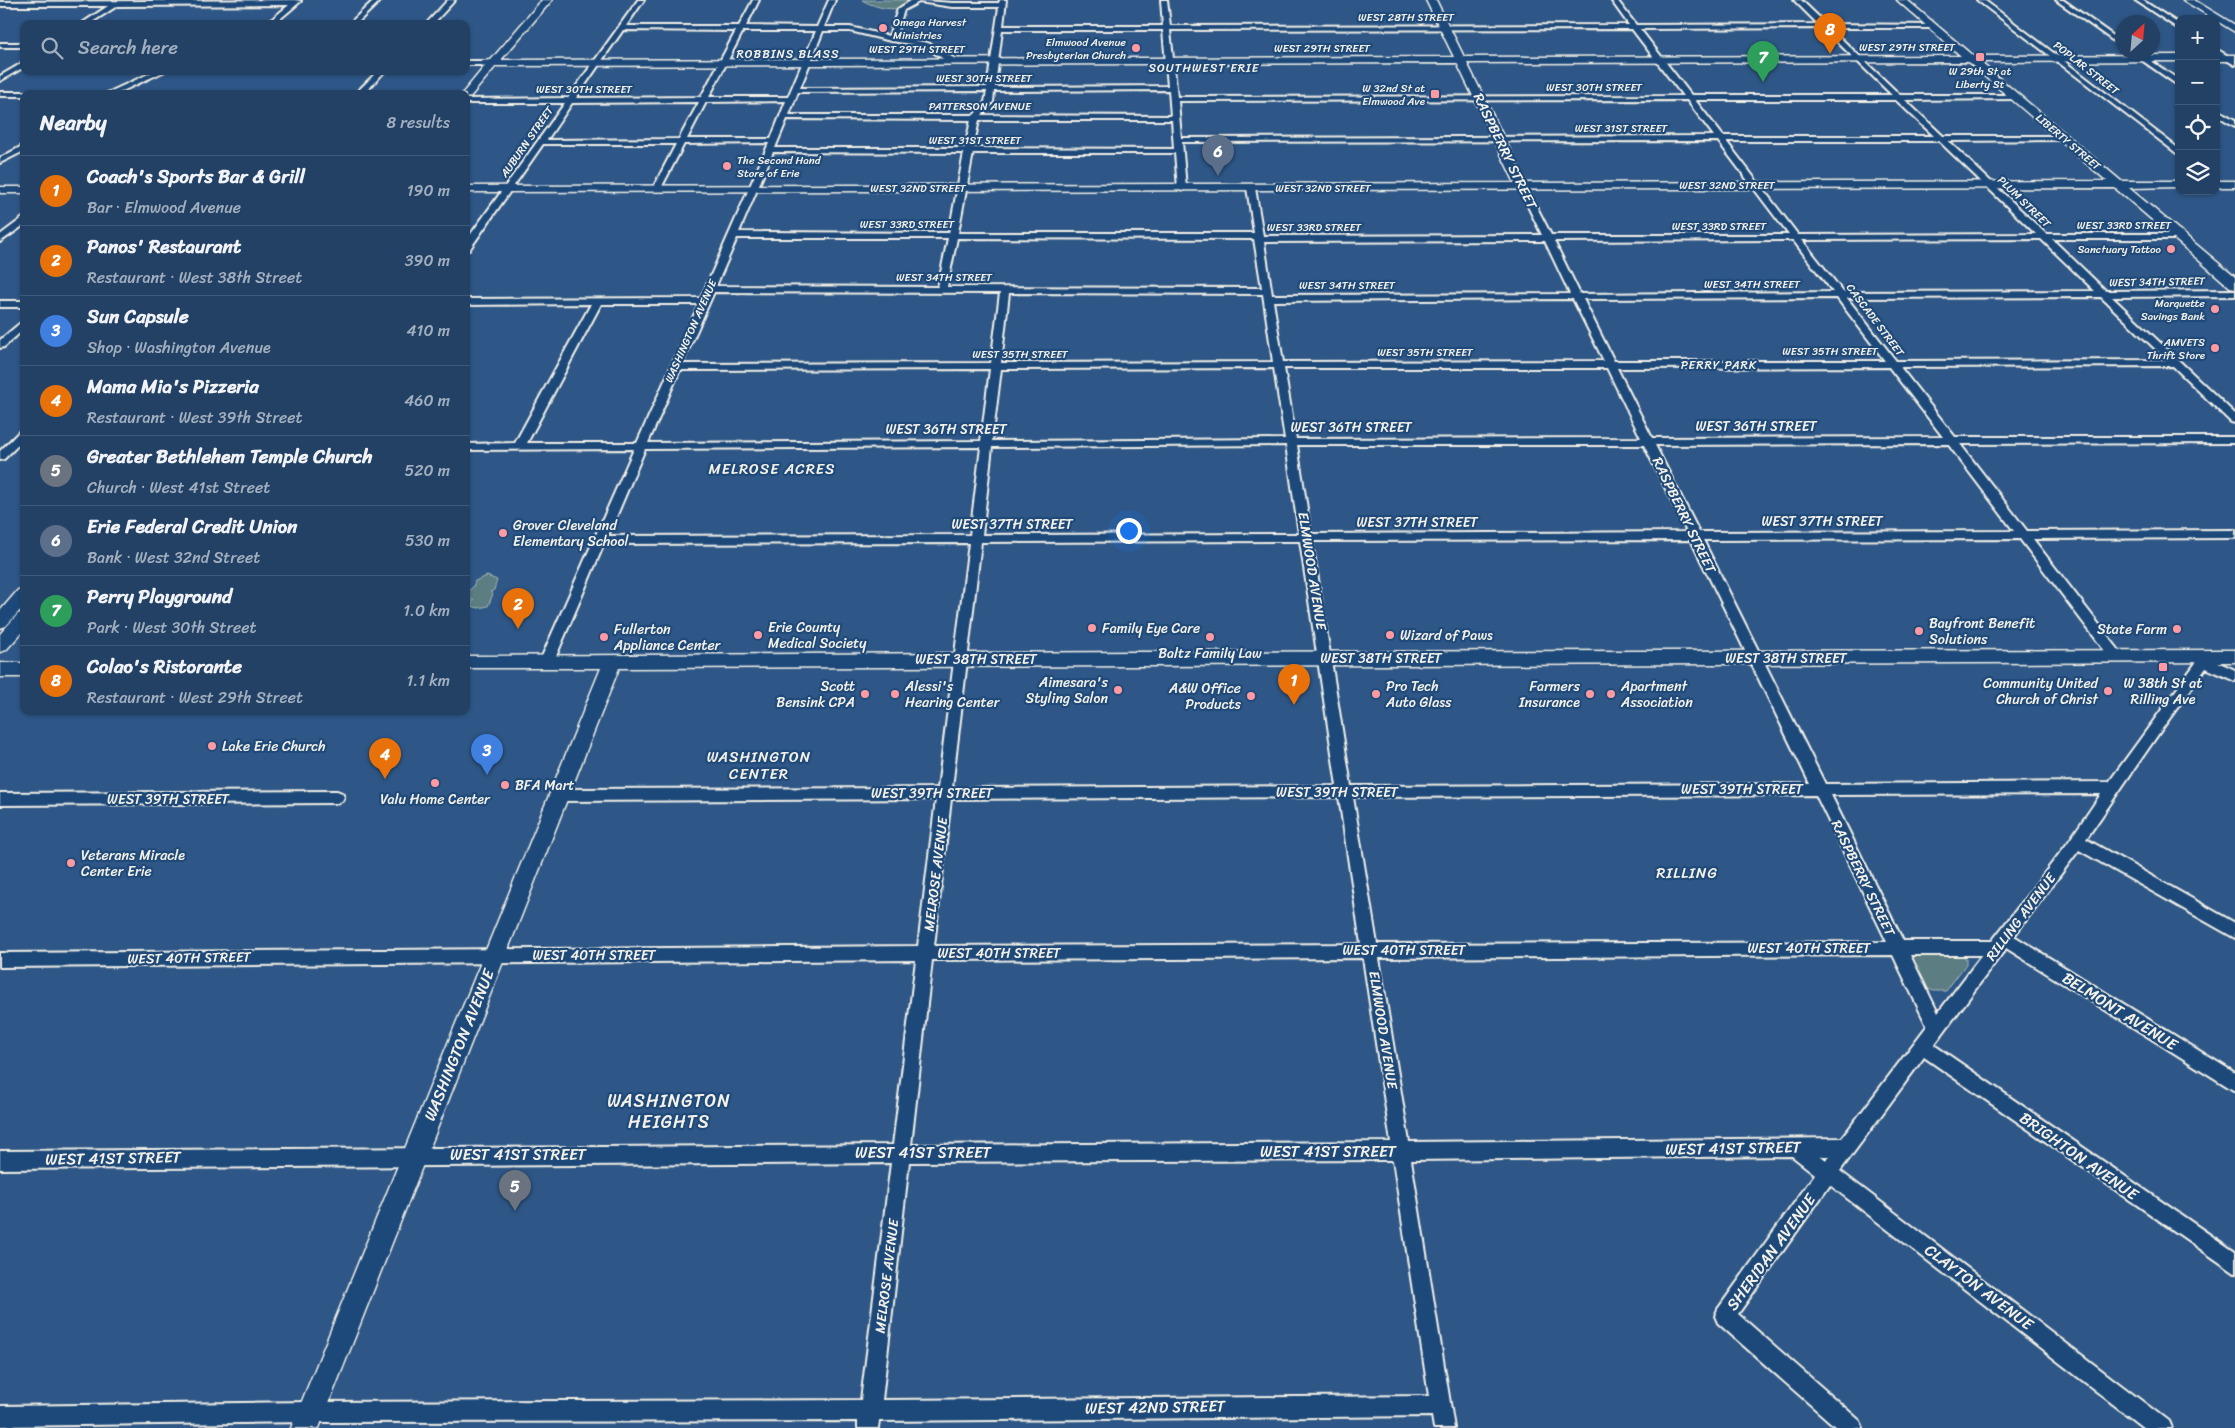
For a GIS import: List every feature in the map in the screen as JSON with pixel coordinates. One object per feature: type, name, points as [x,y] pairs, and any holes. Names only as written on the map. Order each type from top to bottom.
[{"type":"street","points":[[356,20],[378,0]]},
{"type":"street","points":[[433,20],[452,0]]},
{"type":"street","points":[[459,90],[537,0]]},
{"type":"street","points":[[470,90],[547,0]]},
{"type":"street","name":"AUBURN STREET","points":[[470,242],[641,0]]},
{"type":"street","points":[[657,188],[756,0]]},
{"type":"street","name":"WASHINGTON AVENUE","points":[[547,661],[754,188],[832,0]]},
{"type":"street","points":[[891,39],[901,10],[919,0],[952,5],[1003,3],[989,104],[975,118],[942,290]]},
{"type":"street","points":[[1164,0],[1182,188]]},
{"type":"street","name":"RASPBERRY STREET","points":[[1431,0],[1937,1029]]},
{"type":"street","name":"CASCADE STREET","points":[[1614,0],[2116,656]]},
{"type":"street","name":"PLUM STREET","points":[[1797,0],[2235,420]]},
{"type":"street","name":"LIBERTY STREET","points":[[1902,0],[2235,284]]},
{"type":"street","name":"POPLAR STREET","points":[[1980,0],[2175,150]]},
{"type":"street","points":[[2059,0],[2115,40]]},
{"type":"street","points":[[2138,0],[2175,24]]},
{"type":"street","points":[[2188,0],[2235,29]]},
{"type":"street","points":[[90,20],[118,2]]},
{"type":"street","points":[[0,4],[297,2]]},
{"type":"street","points":[[274,20],[297,2]]},
{"type":"street","name":"WEST 28TH STREET","points":[[1000,28],[1932,26]]},
{"type":"street","points":[[622,28],[856,29],[891,39],[926,44],[954,62]]},
{"type":"street","points":[[0,45],[20,45]]},
{"type":"street","points":[[2220,53],[2232,60]]},
{"type":"street","name":"WEST 29TH STREET","points":[[470,63],[2056,59],[2115,56]]},
{"type":"street","name":"WEST 29TH STREET","points":[[2160,57],[2175,58]]},
{"type":"street","points":[[2145,60],[2175,81]]},
{"type":"street","points":[[0,80],[20,67]]},
{"type":"street","points":[[118,90],[153,75]]},
{"type":"street","points":[[364,90],[378,75]]},
{"type":"street","name":"WEST 30TH STREET","points":[[795,90],[1173,88]]},
{"type":"street","points":[[0,94],[20,94]]},
{"type":"street","name":"WEST 30TH STREET","points":[[1174,99],[2015,97]]},
{"type":"street","name":"WEST 30TH STREET","points":[[470,101],[791,99]]},
{"type":"street","points":[[2220,114],[2235,124]]},
{"type":"street","name":"PATTERSON AVENUE","points":[[783,117],[1176,118]]},
{"type":"street","name":"WEST 31ST STREET","points":[[1178,140],[2063,138]]},
{"type":"street","points":[[541,142],[774,141]]},
{"type":"street","points":[[0,161],[20,150]]},
{"type":"street","name":"WEST 31ST STREET","points":[[770,150],[1179,151]]},
{"type":"street","points":[[2220,183],[2234,185]]},
{"type":"street","name":"WEST 32ND STREET","points":[[470,189],[2175,184]]},
{"type":"street","name":"ELMWOOD AVENUE","points":[[1252,188],[1444,1428]]},
{"type":"street","points":[[0,190],[20,190]]},
{"type":"street","points":[[0,239],[20,223]]},
{"type":"street","name":"WEST 33RD STREET","points":[[734,234],[1548,238],[2178,236]]},
{"type":"street","name":"WEST 34TH STREET","points":[[709,289],[1005,290],[1576,297],[2235,293]]},
{"type":"street","name":"MELROSE AVENUE","points":[[869,1419],[1005,290]]},
{"type":"street","points":[[519,447],[598,301]]},
{"type":"street","points":[[470,302],[704,301]]},
{"type":"street","points":[[0,304],[20,304]]},
{"type":"street","points":[[0,345],[20,327]]},
{"type":"street","name":"WEST 35TH STREET","points":[[675,367],[2175,363]]},
{"type":"street","points":[[2,452],[20,436]]},
{"type":"street","name":"WEST 36TH STREET","points":[[470,447],[1292,442],[2235,440]]},
{"type":"street","points":[[2,452],[20,450]]},
{"type":"street","name":"WEST 37TH STREET","points":[[599,540],[2235,534]]},
{"type":"street","points":[[0,622],[20,599]]},
{"type":"street","points":[[0,646],[20,623]]},
{"type":"street","name":"WEST 38TH STREET","points":[[470,662],[2116,656],[2206,659],[2235,656]]},
{"type":"street","points":[[2206,659],[2235,676]]},
{"type":"street","name":"RILLING AVENUE","points":[[1828,1172],[2078,841],[2206,659]]},
{"type":"street","name":"WASHINGTON AVENUE","points":[[308,1420],[612,662]]},
{"type":"street","points":[[0,670],[20,670]]},
{"type":"street","name":"WEST 39TH STREET","points":[[559,795],[2115,788]]},
{"type":"street","name":"WEST 39TH STREET","points":[[0,799],[337,796]]},
{"type":"street","points":[[2078,841],[2235,931]]},
{"type":"street","name":"WEST 40TH STREET","points":[[0,960],[495,955],[1898,948],[2001,943]]},
{"type":"street","name":"BELMONT AVENUE","points":[[2001,943],[2235,1083]]},
{"type":"street","name":"BRIGHTON AVENUE","points":[[1923,1046],[2235,1263]]},
{"type":"street","name":"WEST 41ST STREET","points":[[0,1160],[414,1154],[1402,1151],[1846,1147]]},
{"type":"street","name":"CLAYTON AVENUE","points":[[1796,1148],[2161,1428]]},
{"type":"street","name":"SHERIDAN AVENUE","points":[[1828,1172],[1725,1316],[1853,1428]]},
{"type":"street","name":"WEST 42ND STREET","points":[[0,1416],[308,1420],[869,1419],[1440,1406]]},
{"type":"green space","points":[[862,0],[913,0],[902,7],[890,9]]},
{"type":"green space","points":[[487,576],[497,580],[494,590],[490,592],[493,594],[488,606],[479,608],[471,606],[474,600],[470,600],[470,590],[475,581]]},
{"type":"green space","points":[[1963,955],[1966,959],[1966,964],[1946,991],[1934,991],[1926,988],[1911,959],[1912,956]]},
{"type":"place","name":"Omega Harvest Ministries","points":[[883,28]]},
{"type":"place","name":"Elmwood Avenue Presbyterian Church","points":[[1136,48]]},
{"type":"place","name":"Colao's Ristorante","points":[[1830,54]]},
{"type":"place","name":"W 29th St at Liberty St","points":[[1980,57]]},
{"type":"place","name":"Perry Playground","points":[[1763,82]]},
{"type":"place","name":"W 32nd St at Elmwood Ave","points":[[1435,94]]},
{"type":"place","name":"The Second Hand Store of Erie","points":[[727,166]]},
{"type":"place","name":"Erie Federal Credit Union","points":[[1218,176]]},
{"type":"place","name":"Sanctuary Tattoo","points":[[2171,249]]},
{"type":"place","name":"Marquette Savings Bank","points":[[2215,309]]},
{"type":"place","name":"AMVETS Thrift Store","points":[[2215,348]]},
{"type":"place","name":"Grover Cleveland Elementary School","points":[[503,533]]},
{"type":"place","name":"Family Eye Care","points":[[1092,628]]},
{"type":"place","name":"Panos' Restaurant","points":[[518,629]]},
{"type":"place","name":"State Farm","points":[[2177,629]]},
{"type":"place","name":"Bayfront Benefit Solutions","points":[[1919,631]]},
{"type":"place","name":"Erie County Medical Society","points":[[758,635]]},
{"type":"place","name":"Wizard of Paws","points":[[1390,635]]},
{"type":"place","name":"Fullerton Appliance Center","points":[[604,637]]},
{"type":"place","name":"Baltz Family Law","points":[[1210,637]]},
{"type":"place","name":"W 38th St at Rilling Ave","points":[[2163,667]]},
{"type":"place","name":"Aimesara's Styling Salon","points":[[1118,690]]},
{"type":"place","name":"Community United Church of Christ","points":[[2108,691]]},
{"type":"place","name":"Scott Bensink CPA","points":[[865,694]]},
{"type":"place","name":"Alessi's Hearing Center","points":[[895,694]]},
{"type":"place","name":"Pro Tech Auto Glass","points":[[1376,694]]},
{"type":"place","name":"Farmers Insurance","points":[[1590,694]]},
{"type":"place","name":"Apartment Association","points":[[1611,694]]},
{"type":"place","name":"A&W Office Products","points":[[1251,696]]},
{"type":"place","name":"Coach's Sports Bar & Grill","points":[[1294,705]]},
{"type":"place","name":"Lake Erie Church","points":[[212,746]]},
{"type":"place","name":"Sun Capsule","points":[[487,775]]},
{"type":"place","name":"Mama Mia's Pizzeria","points":[[385,779]]},
{"type":"place","name":"Valu Home Center","points":[[435,783]]},
{"type":"place","name":"BFA Mart","points":[[505,785]]},
{"type":"place","name":"Veterans Miracle Center Erie","points":[[71,863]]},
{"type":"place","name":"Greater Bethlehem Temple Church","points":[[515,1211]]},
{"type":"district","name":"ROBBINS BLASS","points":[[788,54]]},
{"type":"district","name":"SOUTHWEST ERIE","points":[[1204,68]]},
{"type":"district","name":"PERRY PARK","points":[[1719,365]]},
{"type":"district","name":"MELROSE ACRES","points":[[772,469]]},
{"type":"district","name":"WASHINGTON CENTER","points":[[759,766]]},
{"type":"district","name":"RILLING","points":[[1687,873]]},
{"type":"district","name":"WASHINGTON HEIGHTS","points":[[669,1111]]}]
